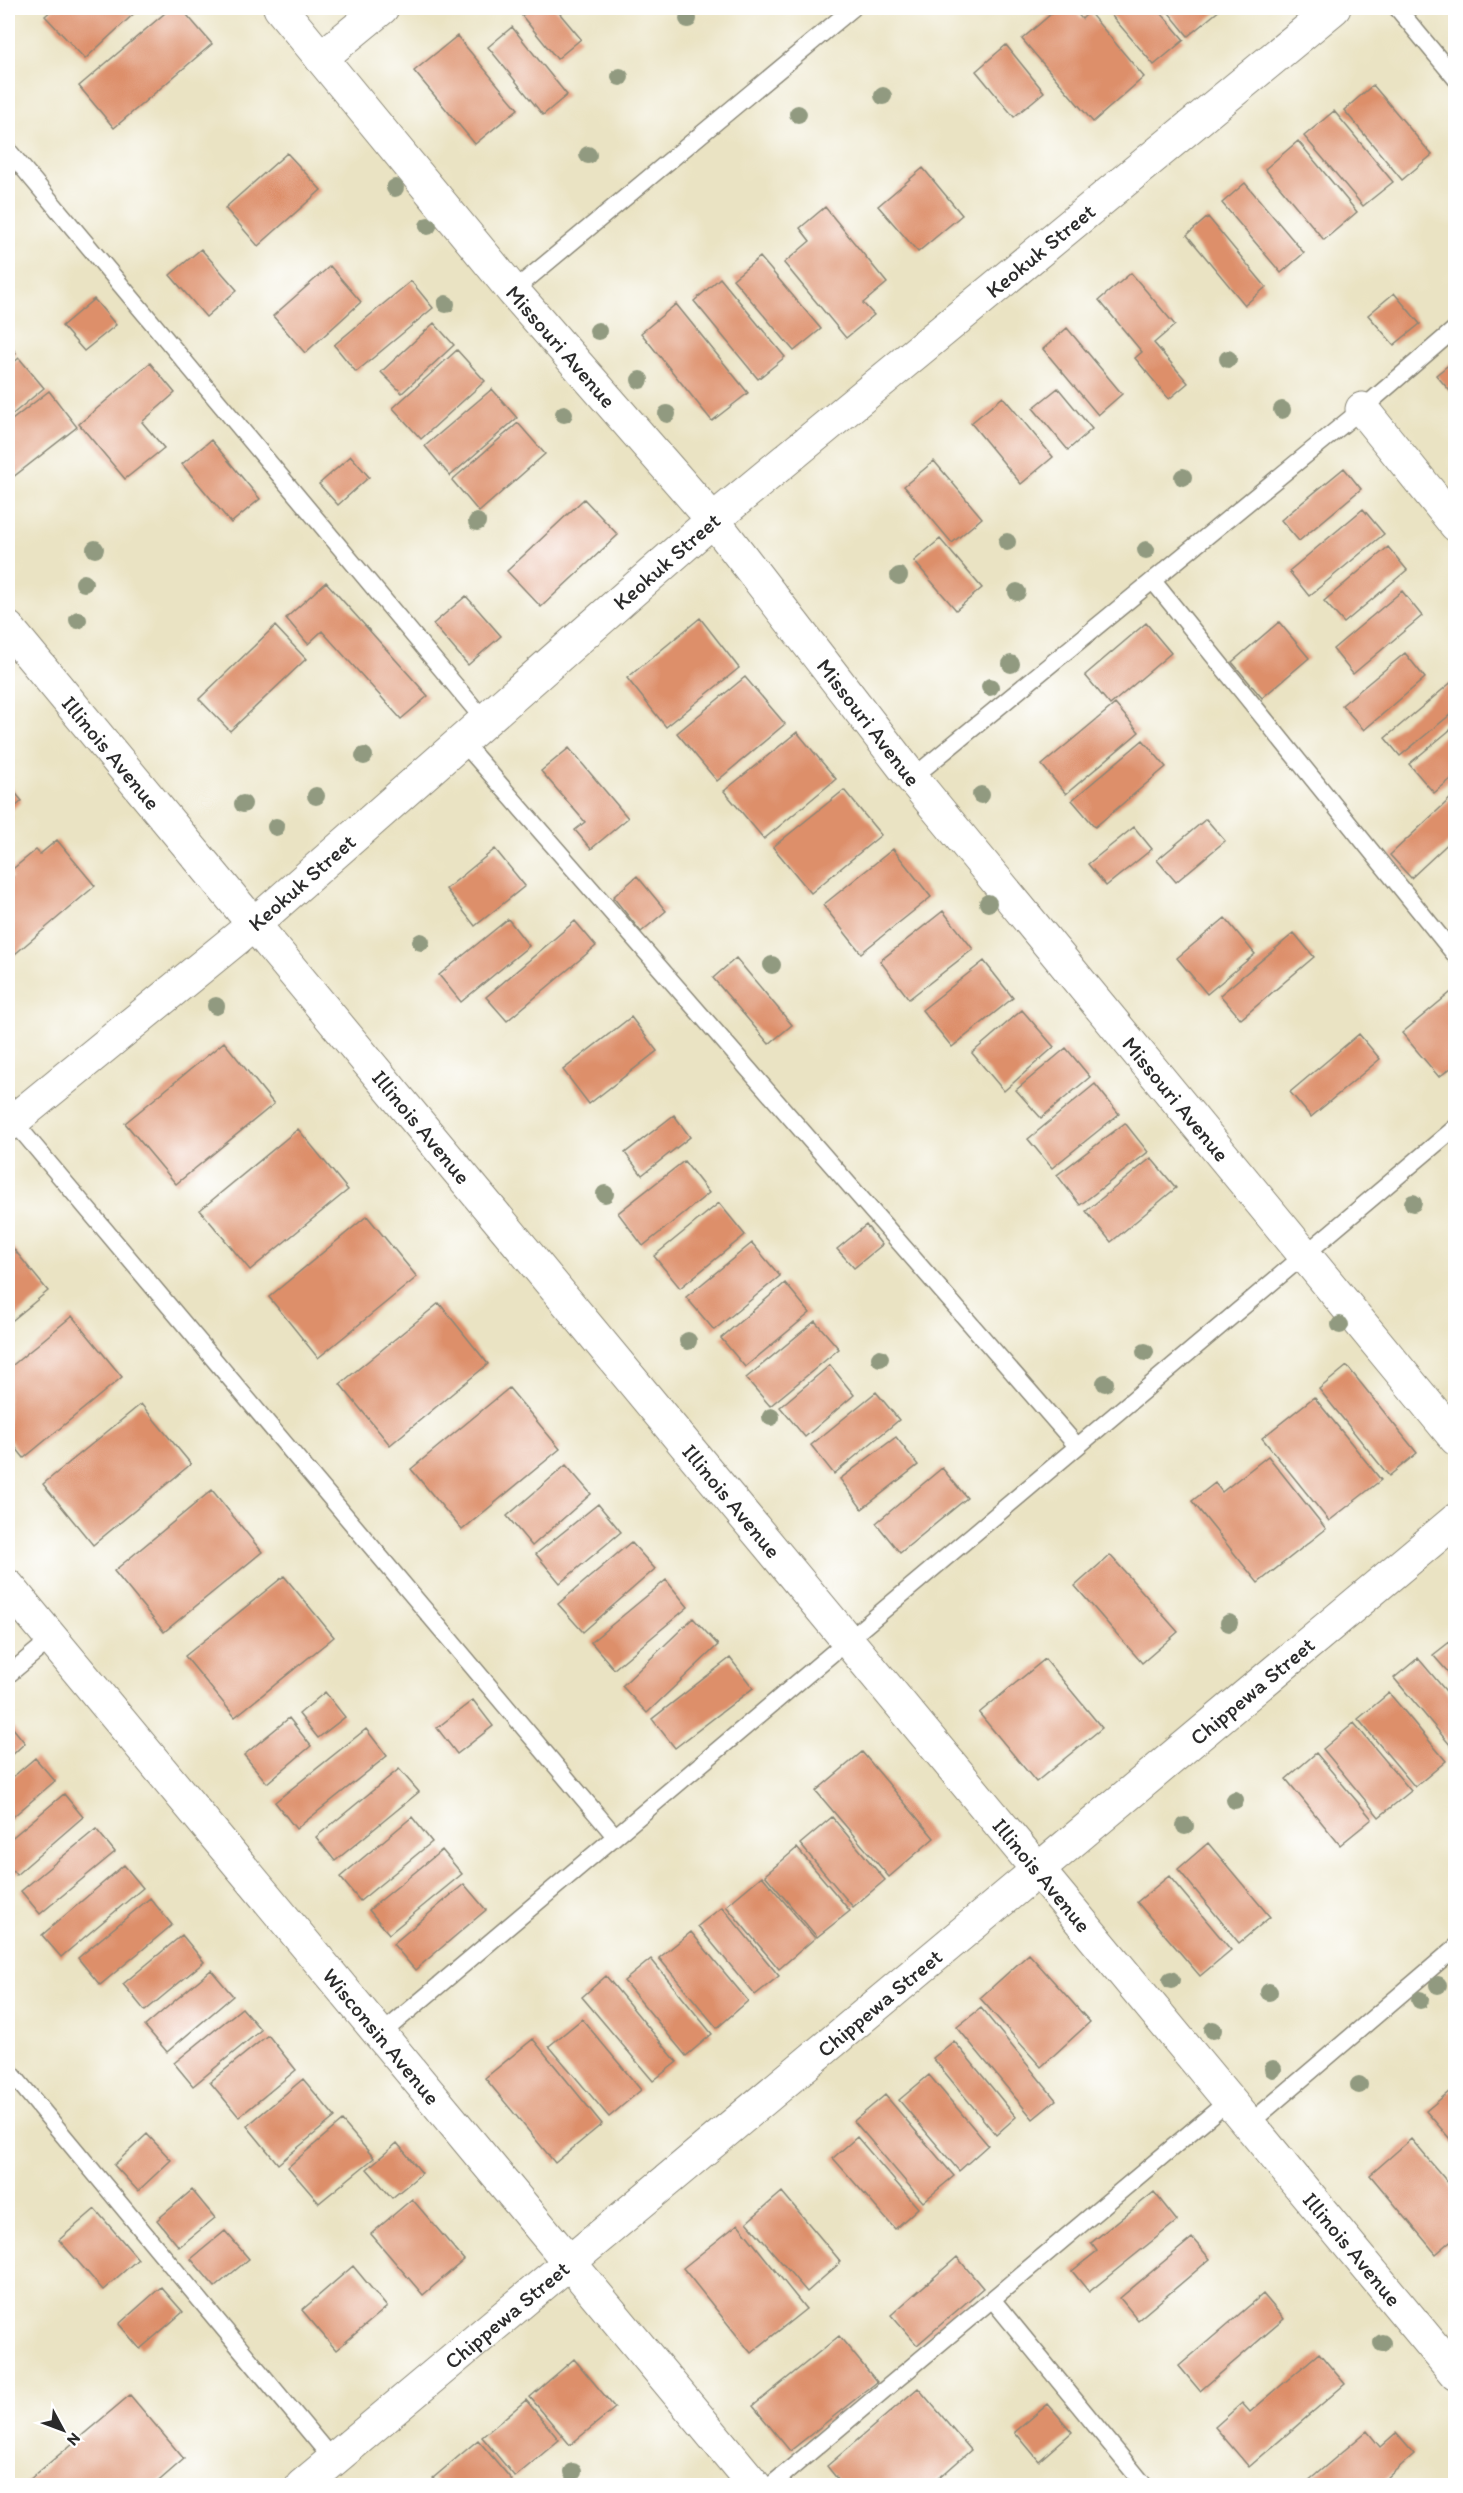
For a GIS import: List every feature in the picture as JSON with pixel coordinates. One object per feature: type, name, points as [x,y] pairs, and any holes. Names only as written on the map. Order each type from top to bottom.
[{"type":"street","name":"Missouri Avenue","points":[[280,8],[513,291],[713,520],[912,778],[1455,1439]]},
{"type":"street","points":[[321,58],[382,8]]},
{"type":"street","name":"Keokuk Street","points":[[9,1119],[253,925],[713,520],[1334,8]]},
{"type":"street","points":[[1362,409],[1455,525]]},
{"type":"street","name":"Illinois Avenue","points":[[8,627],[253,925],[1454,2369]]},
{"type":"street","name":"Chippewa Street","points":[[302,2486],[1455,1520]]},
{"type":"street","name":"Wisconsin Avenue","points":[[8,1586],[755,2486]]},
{"type":"lane","points":[[513,291],[853,8]]},
{"type":"lane","points":[[1397,8],[1455,79]]},
{"type":"lane","points":[[8,150],[473,731],[1077,1446]]},
{"type":"lane","points":[[912,778],[1362,409],[1455,328]]},
{"type":"lane","points":[[1153,581],[1455,956]]},
{"type":"lane","points":[[9,1119],[615,1836]]},
{"type":"lane","points":[[380,2035],[1455,1127]]},
{"type":"lane","points":[[8,1675],[51,1639]]},
{"type":"lane","points":[[770,2486],[992,2299],[1455,1947]]},
{"type":"lane","points":[[8,2069],[333,2460]]},
{"type":"lane","points":[[992,2299],[1145,2486]]},
{"type":"building","points":[[54,8],[140,8],[85,59],[45,16]]},
{"type":"building","points":[[171,8],[181,8],[212,44],[114,128],[79,86]]},
{"type":"building","points":[[532,8],[555,8],[581,39],[557,59],[522,16]]},
{"type":"building","points":[[1058,8],[1072,8],[1082,19],[1089,12],[1144,77],[1093,122],[1022,39]]},
{"type":"building","points":[[1105,8],[1157,8],[1184,40],[1154,65]]},
{"type":"building","points":[[1165,8],[1220,8],[1221,9],[1188,36]]},
{"type":"building","points":[[512,27],[567,95],[543,115],[488,47]]},
{"type":"building","points":[[457,36],[518,109],[475,144],[414,71]]},
{"type":"building","points":[[1006,45],[1044,92],[1014,117],[976,71]]},
{"type":"building","points":[[1373,85],[1432,155],[1402,180],[1344,110]]},
{"type":"building","points":[[1334,111],[1393,182],[1363,206],[1304,136]]},
{"type":"building","points":[[1298,141],[1357,212],[1324,240],[1265,169]]},
{"type":"building","points":[[287,153],[321,190],[258,246],[225,208]]},
{"type":"building","points":[[923,168],[962,215],[918,252],[878,206]]},
{"type":"building","points":[[1245,183],[1304,253],[1281,273],[1222,203]]},
{"type":"building","points":[[825,207],[887,283],[863,303],[874,315],[846,338],[784,263],[810,241],[800,228]]},
{"type":"building","points":[[1208,217],[1266,287],[1245,305],[1187,235]]},
{"type":"building","points":[[201,249],[237,290],[206,317],[170,275]]},
{"type":"building","points":[[760,257],[821,329],[794,351],[733,279]]},
{"type":"building","points":[[330,266],[361,302],[305,353],[273,316]]},
{"type":"building","points":[[1131,273],[1175,325],[1154,343],[1188,383],[1169,399],[1135,358],[1142,352],[1099,300]]},
{"type":"building","points":[[720,278],[785,357],[758,379],[694,301]]},
{"type":"building","points":[[411,281],[433,308],[356,372],[334,345]]},
{"type":"building","points":[[1394,293],[1420,324],[1394,345],[1368,315]]},
{"type":"building","points":[[94,299],[116,325],[84,351],[62,326]]},
{"type":"building","points":[[676,304],[748,393],[712,421],[641,333]]},
{"type":"building","points":[[434,323],[454,345],[402,393],[381,372]]},
{"type":"building","points":[[1067,328],[1122,394],[1098,415],[1043,349]]},
{"type":"building","points":[[8,343],[16,353],[8,360]]},
{"type":"building","points":[[457,350],[485,381],[421,439],[393,408]]},
{"type":"building","points":[[19,358],[44,388],[8,418],[8,367]]},
{"type":"building","points":[[1456,359],[1456,398],[1436,375]]},
{"type":"building","points":[[150,363],[175,393],[142,422],[164,448],[125,479],[79,424]]},
{"type":"building","points":[[1058,388],[1092,429],[1068,450],[1033,408]]},
{"type":"building","points":[[492,389],[517,418],[450,476],[425,446]]},
{"type":"building","points":[[49,391],[77,427],[8,481],[8,423]]},
{"type":"building","points":[[1003,397],[1053,457],[1021,484],[971,423]]},
{"type":"building","points":[[518,423],[545,454],[479,512],[452,480]]},
{"type":"building","points":[[211,440],[260,499],[231,523],[182,464]]},
{"type":"building","points":[[351,456],[369,477],[338,505],[319,484]]},
{"type":"building","points":[[934,461],[982,518],[952,543],[904,486]]},
{"type":"building","points":[[1344,468],[1361,489],[1299,541],[1281,520]]},
{"type":"building","points":[[584,499],[618,535],[541,607],[507,571]]},
{"type":"building","points":[[1363,509],[1384,534],[1309,596],[1289,571]]},
{"type":"building","points":[[940,539],[982,588],[956,610],[914,561]]},
{"type":"building","points":[[1388,547],[1407,570],[1344,623],[1324,601]]},
{"type":"building","points":[[326,582],[428,696],[401,719],[322,631],[308,644],[286,618]]},
{"type":"building","points":[[1402,591],[1422,616],[1353,674],[1333,649]]},
{"type":"building","points":[[466,596],[501,636],[468,665],[433,624]]},
{"type":"building","points":[[700,618],[739,668],[666,727],[627,678]]},
{"type":"building","points":[[1279,622],[1309,658],[1262,698],[1232,662]]},
{"type":"building","points":[[1146,623],[1171,653],[1110,705],[1085,675]]},
{"type":"building","points":[[275,626],[306,659],[230,731],[199,699]]},
{"type":"building","points":[[1405,653],[1425,678],[1364,730],[1342,705]]},
{"type":"building","points":[[745,677],[785,724],[717,781],[677,733]]},
{"type":"building","points":[[1454,680],[1456,710],[1400,756],[1385,738]]},
{"type":"building","points":[[1115,704],[1139,732],[1066,794],[1042,765]]},
{"type":"building","points":[[1456,725],[1456,775],[1434,793],[1409,764]]},
{"type":"building","points":[[797,732],[836,779],[764,839],[724,791]]},
{"type":"building","points":[[1143,740],[1166,767],[1095,827],[1072,800]]},
{"type":"building","points":[[569,748],[628,818],[591,849],[575,830],[585,822],[541,771]]},
{"type":"building","points":[[8,784],[22,801],[9,812],[13,817],[8,821]]},
{"type":"building","points":[[844,790],[881,835],[811,893],[773,847]]},
{"type":"building","points":[[1452,797],[1456,801],[1456,836],[1411,878],[1390,855]]},
{"type":"building","points":[[1206,819],[1225,841],[1176,882],[1157,860]]},
{"type":"building","points":[[1134,827],[1152,849],[1106,886],[1088,864]]},
{"type":"building","points":[[57,840],[95,886],[8,960],[8,881],[13,877],[9,872],[36,850],[40,854]]},
{"type":"building","points":[[495,849],[525,886],[475,926],[446,889]]},
{"type":"building","points":[[893,849],[931,897],[861,953],[823,905]]},
{"type":"building","points":[[637,876],[666,911],[641,932],[613,897]]},
{"type":"building","points":[[943,911],[973,949],[909,999],[880,961]]},
{"type":"building","points":[[1225,918],[1255,954],[1207,994],[1177,958]]},
{"type":"building","points":[[508,919],[529,946],[461,1002],[439,975]]},
{"type":"building","points":[[575,921],[596,946],[507,1021],[486,997]]},
{"type":"building","points":[[1294,933],[1314,957],[1241,1019],[1220,995]]},
{"type":"building","points":[[736,958],[792,1025],[769,1044],[713,978]]},
{"type":"building","points":[[984,961],[1013,998],[952,1047],[922,1010]]},
{"type":"building","points":[[1456,988],[1456,1064],[1439,1077],[1402,1033]]},
{"type":"building","points":[[1022,1010],[1054,1047],[1004,1091],[972,1053]]},
{"type":"building","points":[[631,1017],[657,1051],[589,1104],[563,1070]]},
{"type":"building","points":[[1359,1034],[1380,1059],[1311,1117],[1290,1092]]},
{"type":"building","points":[[224,1042],[274,1104],[176,1184],[125,1123]]},
{"type":"building","points":[[1066,1048],[1090,1077],[1041,1118],[1016,1090]]},
{"type":"building","points":[[1095,1084],[1119,1114],[1052,1168],[1028,1139]]},
{"type":"building","points":[[674,1115],[690,1137],[642,1175],[625,1153]]},
{"type":"building","points":[[1125,1123],[1148,1152],[1080,1205],[1057,1175]]},
{"type":"building","points":[[298,1129],[348,1190],[250,1270],[200,1210]]},
{"type":"building","points":[[1151,1158],[1176,1188],[1111,1242],[1086,1211]]},
{"type":"building","points":[[684,1161],[709,1193],[643,1246],[618,1213]]},
{"type":"building","points":[[719,1203],[745,1235],[680,1288],[654,1256]]},
{"type":"building","points":[[367,1216],[417,1277],[318,1358],[269,1297]]},
{"type":"building","points":[[866,1225],[882,1245],[854,1268],[837,1249]]},
{"type":"building","points":[[8,1242],[48,1291],[8,1324]]},
{"type":"building","points":[[752,1243],[780,1276],[714,1330],[686,1297]]},
{"type":"building","points":[[785,1283],[810,1313],[745,1367],[721,1338]]},
{"type":"building","points":[[439,1303],[488,1364],[390,1445],[340,1384]]},
{"type":"building","points":[[72,1316],[122,1377],[24,1458],[8,1438],[8,1369]]},
{"type":"building","points":[[815,1321],[839,1349],[770,1406],[746,1378]]},
{"type":"building","points":[[830,1365],[854,1395],[805,1437],[780,1407]]},
{"type":"building","points":[[1347,1366],[1417,1453],[1389,1476],[1319,1389]]},
{"type":"building","points":[[509,1388],[560,1449],[462,1530],[411,1469]]},
{"type":"building","points":[[876,1392],[899,1420],[834,1474],[811,1445]]},
{"type":"building","points":[[1314,1397],[1381,1480],[1329,1521],[1262,1438]]},
{"type":"building","points":[[141,1404],[191,1464],[93,1545],[43,1484]]},
{"type":"building","points":[[896,1437],[918,1465],[862,1509],[840,1479]]},
{"type":"building","points":[[1268,1456],[1326,1529],[1258,1583],[1192,1501],[1215,1483],[1222,1492]]},
{"type":"building","points":[[566,1465],[591,1494],[532,1546],[507,1516]]},
{"type":"building","points":[[942,1468],[967,1498],[900,1553],[876,1523]]},
{"type":"building","points":[[212,1490],[262,1552],[164,1632],[114,1571]]},
{"type":"building","points":[[598,1504],[621,1532],[560,1583],[536,1554]]},
{"type":"building","points":[[631,1542],[655,1569],[583,1632],[558,1604]]},
{"type":"building","points":[[1110,1555],[1178,1632],[1142,1663],[1075,1586]]},
{"type":"building","points":[[284,1576],[334,1637],[235,1717],[185,1656]]},
{"type":"building","points":[[666,1580],[688,1607],[614,1669],[591,1642]]},
{"type":"building","points":[[693,1618],[718,1645],[647,1713],[622,1686]]},
{"type":"building","points":[[1456,1637],[1456,1681],[1433,1655]]},
{"type":"building","points":[[730,1658],[753,1688],[675,1748],[652,1719]]},
{"type":"building","points":[[1418,1658],[1456,1703],[1456,1752],[1394,1678]]},
{"type":"building","points":[[1045,1659],[1102,1728],[1036,1782],[979,1713]]},
{"type":"building","points":[[325,1692],[345,1717],[318,1738],[299,1714]]},
{"type":"building","points":[[1389,1693],[1446,1761],[1415,1787],[1358,1719]]},
{"type":"building","points":[[473,1700],[493,1726],[457,1754],[437,1728]]},
{"type":"building","points":[[289,1718],[311,1746],[267,1783],[244,1755]]},
{"type":"building","points":[[8,1722],[25,1743],[8,1759]]},
{"type":"building","points":[[1354,1723],[1411,1791],[1379,1817],[1323,1749]]},
{"type":"building","points":[[366,1729],[387,1756],[296,1829],[275,1802]]},
{"type":"building","points":[[862,1752],[934,1838],[889,1877],[816,1791]]},
{"type":"building","points":[[1316,1753],[1372,1819],[1340,1845],[1286,1779]]},
{"type":"building","points":[[35,1758],[55,1781],[8,1821],[8,1781]]},
{"type":"building","points":[[399,1769],[419,1792],[335,1861],[316,1837]]},
{"type":"building","points":[[64,1794],[83,1817],[16,1875],[8,1864],[8,1841]]},
{"type":"building","points":[[412,1817],[432,1842],[360,1901],[340,1877]]},
{"type":"building","points":[[832,1817],[885,1880],[853,1907],[800,1844]]},
{"type":"building","points":[[96,1829],[115,1852],[40,1914],[21,1891]]},
{"type":"building","points":[[1208,1843],[1270,1917],[1239,1943],[1178,1869]]},
{"type":"building","points":[[797,1848],[850,1911],[817,1937],[765,1875]]},
{"type":"building","points":[[442,1850],[462,1874],[389,1934],[369,1910]]},
{"type":"building","points":[[124,1865],[143,1888],[61,1957],[42,1935]]},
{"type":"building","points":[[762,1876],[815,1938],[779,1969],[726,1906]]},
{"type":"building","points":[[1169,1876],[1231,1950],[1200,1976],[1137,1902]]},
{"type":"building","points":[[464,1884],[486,1910],[415,1970],[393,1944]]},
{"type":"building","points":[[150,1898],[172,1925],[100,1985],[78,1958]]},
{"type":"building","points":[[722,1907],[779,1976],[755,1995],[698,1926]]},
{"type":"building","points":[[691,1932],[748,2001],[717,2028],[659,1958]]},
{"type":"building","points":[[182,1935],[204,1962],[145,2011],[123,1984]]},
{"type":"building","points":[[1029,1954],[1090,2022],[1041,2067],[980,1998]]},
{"type":"building","points":[[651,1959],[712,2034],[686,2056],[624,1981]]},
{"type":"building","points":[[211,1970],[233,1996],[167,2052],[145,2026]]},
{"type":"building","points":[[606,1976],[677,2062],[653,2081],[582,1997]]},
{"type":"building","points":[[242,2008],[261,2030],[193,2086],[174,2063]]},
{"type":"building","points":[[981,2008],[1056,2100],[1033,2119],[957,2027]]},
{"type":"building","points":[[582,2019],[641,2090],[609,2117],[549,2046]]},
{"type":"building","points":[[268,2035],[296,2070],[239,2117],[210,2082]]},
{"type":"building","points":[[533,2039],[602,2124],[555,2163],[485,2078]]},
{"type":"building","points":[[954,2041],[1016,2117],[996,2135],[933,2058]]},
{"type":"building","points":[[929,2075],[988,2145],[959,2171],[899,2100]]},
{"type":"building","points":[[303,2079],[335,2117],[278,2164],[247,2126]]},
{"type":"building","points":[[1456,2086],[1456,2146],[1426,2111]]},
{"type":"building","points":[[885,2095],[954,2176],[923,2202],[854,2121]]},
{"type":"building","points":[[342,2121],[374,2158],[319,2203],[288,2167]]},
{"type":"building","points":[[147,2134],[171,2160],[138,2191],[114,2165]]},
{"type":"building","points":[[857,2137],[918,2208],[895,2229],[833,2158]]},
{"type":"building","points":[[1411,2139],[1456,2192],[1456,2237],[1436,2254],[1370,2175]]},
{"type":"building","points":[[397,2143],[422,2173],[392,2198],[367,2169]]},
{"type":"building","points":[[192,2190],[215,2218],[179,2247],[157,2220]]},
{"type":"building","points":[[782,2192],[841,2262],[807,2292],[747,2222]]},
{"type":"building","points":[[1154,2192],[1177,2221],[1089,2292],[1072,2271],[1097,2251],[1091,2243]]},
{"type":"building","points":[[412,2199],[464,2260],[423,2295],[371,2234]]},
{"type":"building","points":[[95,2209],[138,2259],[103,2290],[59,2240]]},
{"type":"building","points":[[738,2224],[806,2309],[751,2353],[683,2268]]},
{"type":"building","points":[[225,2231],[249,2259],[215,2287],[191,2259]]},
{"type":"building","points":[[1192,2238],[1210,2259],[1138,2320],[1120,2298]]},
{"type":"building","points":[[957,2257],[983,2288],[917,2345],[891,2315]]},
{"type":"building","points":[[353,2266],[387,2307],[336,2350],[302,2310]]},
{"type":"building","points":[[161,2287],[183,2312],[140,2349],[119,2324]]},
{"type":"building","points":[[1263,2294],[1284,2319],[1200,2391],[1179,2366]]},
{"type":"building","points":[[839,2336],[877,2382],[790,2451],[753,2406]]},
{"type":"building","points":[[1319,2353],[1345,2384],[1249,2467],[1215,2427],[1242,2403],[1250,2412]]},
{"type":"building","points":[[574,2359],[615,2408],[570,2445],[530,2397]]},
{"type":"building","points":[[918,2388],[971,2450],[930,2486],[843,2486],[827,2466]]},
{"type":"building","points":[[130,2395],[184,2459],[153,2486],[22,2486]]},
{"type":"building","points":[[526,2400],[559,2440],[515,2477],[482,2437]]},
{"type":"building","points":[[1048,2404],[1072,2432],[1039,2461],[1015,2432]]},
{"type":"building","points":[[1367,2431],[1380,2447],[1396,2433],[1414,2454],[1378,2486],[1310,2486],[1307,2482]]},
{"type":"building","points":[[478,2440],[512,2480],[506,2486],[440,2486],[433,2478]]}]
